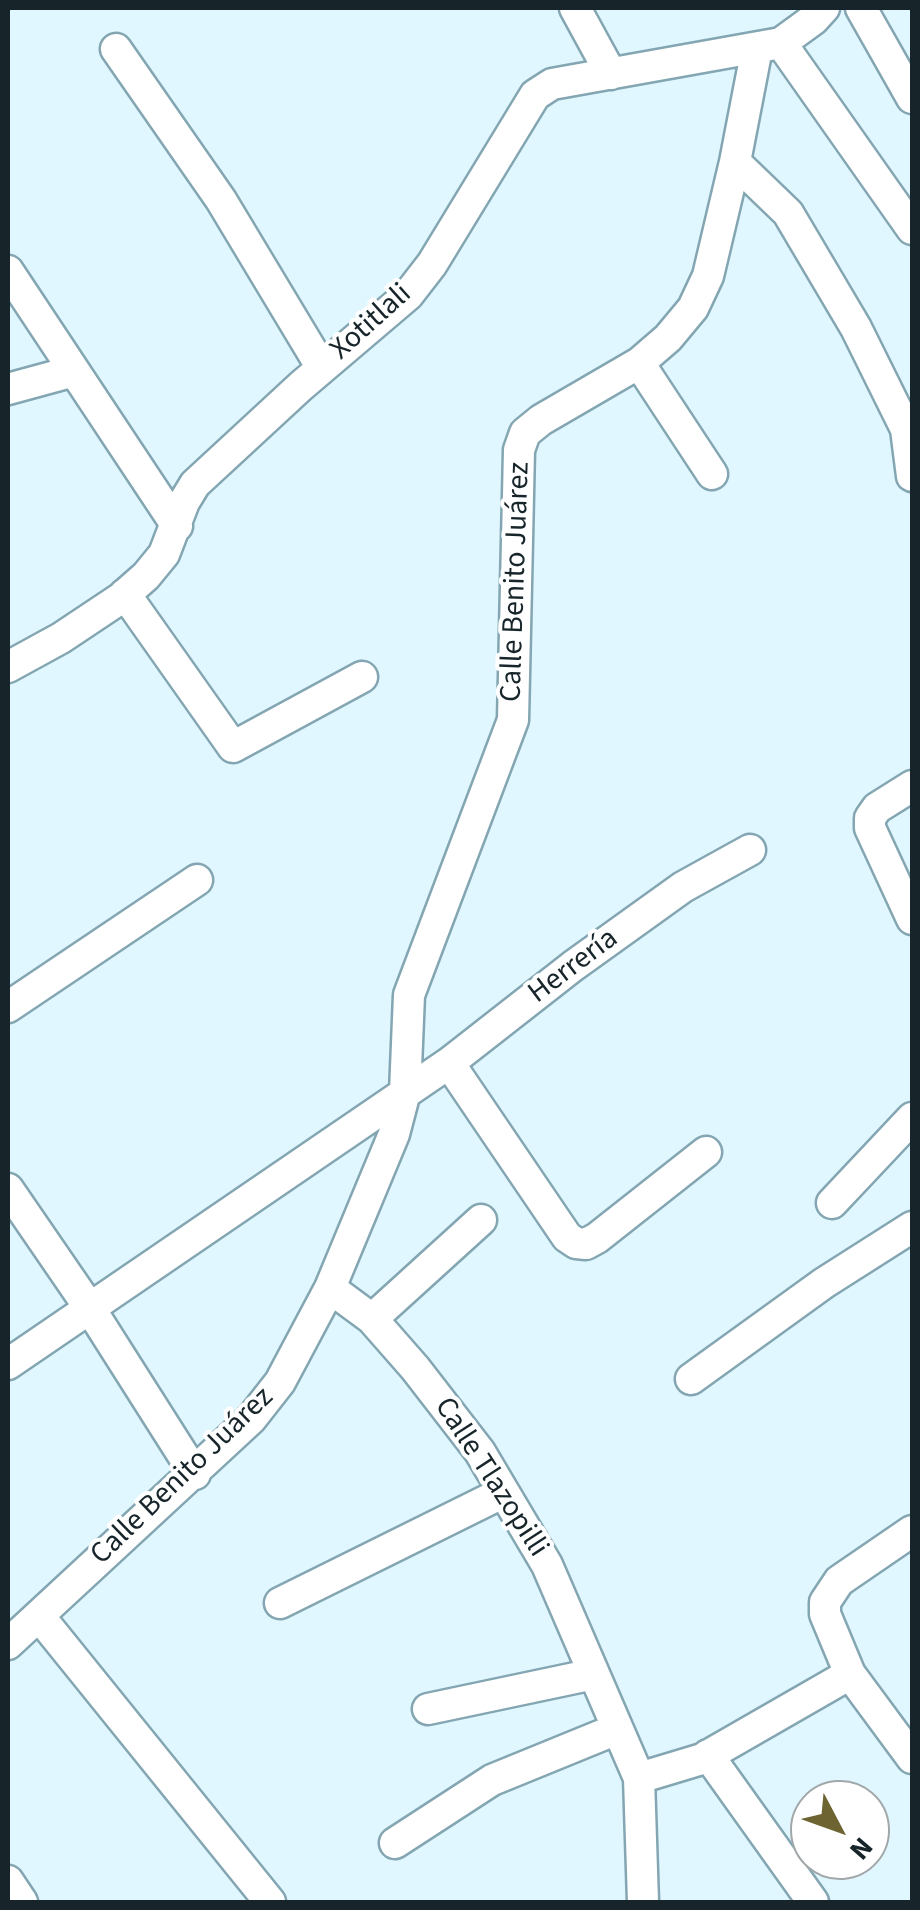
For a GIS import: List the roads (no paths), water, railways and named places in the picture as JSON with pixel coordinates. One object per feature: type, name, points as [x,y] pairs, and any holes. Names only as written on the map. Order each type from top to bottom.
[{"type":"street","points":[[576,8],[611,74]]},
{"type":"street","points":[[824,8],[814,19],[769,46],[912,230]]},
{"type":"street","points":[[861,8],[912,98]]},
{"type":"street","name":"Xotitlali","points":[[8,667],[61,638],[125,594],[164,554],[195,484],[408,294],[432,264],[534,95],[552,84],[769,46]]},
{"type":"street","name":"Calle Benito Juárez","points":[[404,1092],[410,996],[513,720],[519,450],[526,433],[540,420],[639,363],[668,338],[693,308],[708,276],[769,46]]},
{"type":"street","points":[[116,48],[220,200],[322,368]]},
{"type":"street","points":[[736,162],[788,214],[856,328],[906,429],[912,476]]},
{"type":"street","points":[[8,271],[177,526]]},
{"type":"street","points":[[639,363],[712,474]]},
{"type":"street","points":[[8,389],[74,371]]},
{"type":"street","points":[[125,594],[232,747],[362,676]]},
{"type":"street","points":[[912,786],[876,808],[870,828],[912,919]]},
{"type":"street","name":"Herrería","points":[[8,1364],[450,1063],[683,886],[750,850]]},
{"type":"street","points":[[8,1006],[197,880]]},
{"type":"street","points":[[450,1063],[566,1238],[576,1243],[586,1244],[597,1238],[706,1152]]},
{"type":"street","points":[[330,1288],[394,1134],[404,1092]]},
{"type":"street","points":[[832,1202],[912,1118]]},
{"type":"street","points":[[8,1189],[195,1474]]},
{"type":"street","points":[[372,1319],[481,1220]]},
{"type":"street","points":[[691,1380],[824,1282],[912,1227]]},
{"type":"street","name":"Calle Benito Juárez","points":[[8,1644],[251,1419],[280,1382],[330,1288]]},
{"type":"street","name":"Calle Tlazopilli","points":[[330,1288],[372,1319],[416,1368],[480,1452],[547,1565],[639,1778],[643,1902]]},
{"type":"street","points":[[280,1603],[502,1493]]},
{"type":"street","points":[[912,1531],[839,1581],[829,1591],[825,1614],[850,1674],[912,1758]]},
{"type":"street","points":[[39,1616],[270,1902]]},
{"type":"street","points":[[428,1709],[594,1674]]},
{"type":"street","points":[[639,1778],[708,1755],[850,1674]]},
{"type":"street","points":[[395,1843],[492,1780],[617,1730]]},
{"type":"street","points":[[708,1755],[813,1902]]},
{"type":"street","points":[[8,1881],[22,1902]]}]
